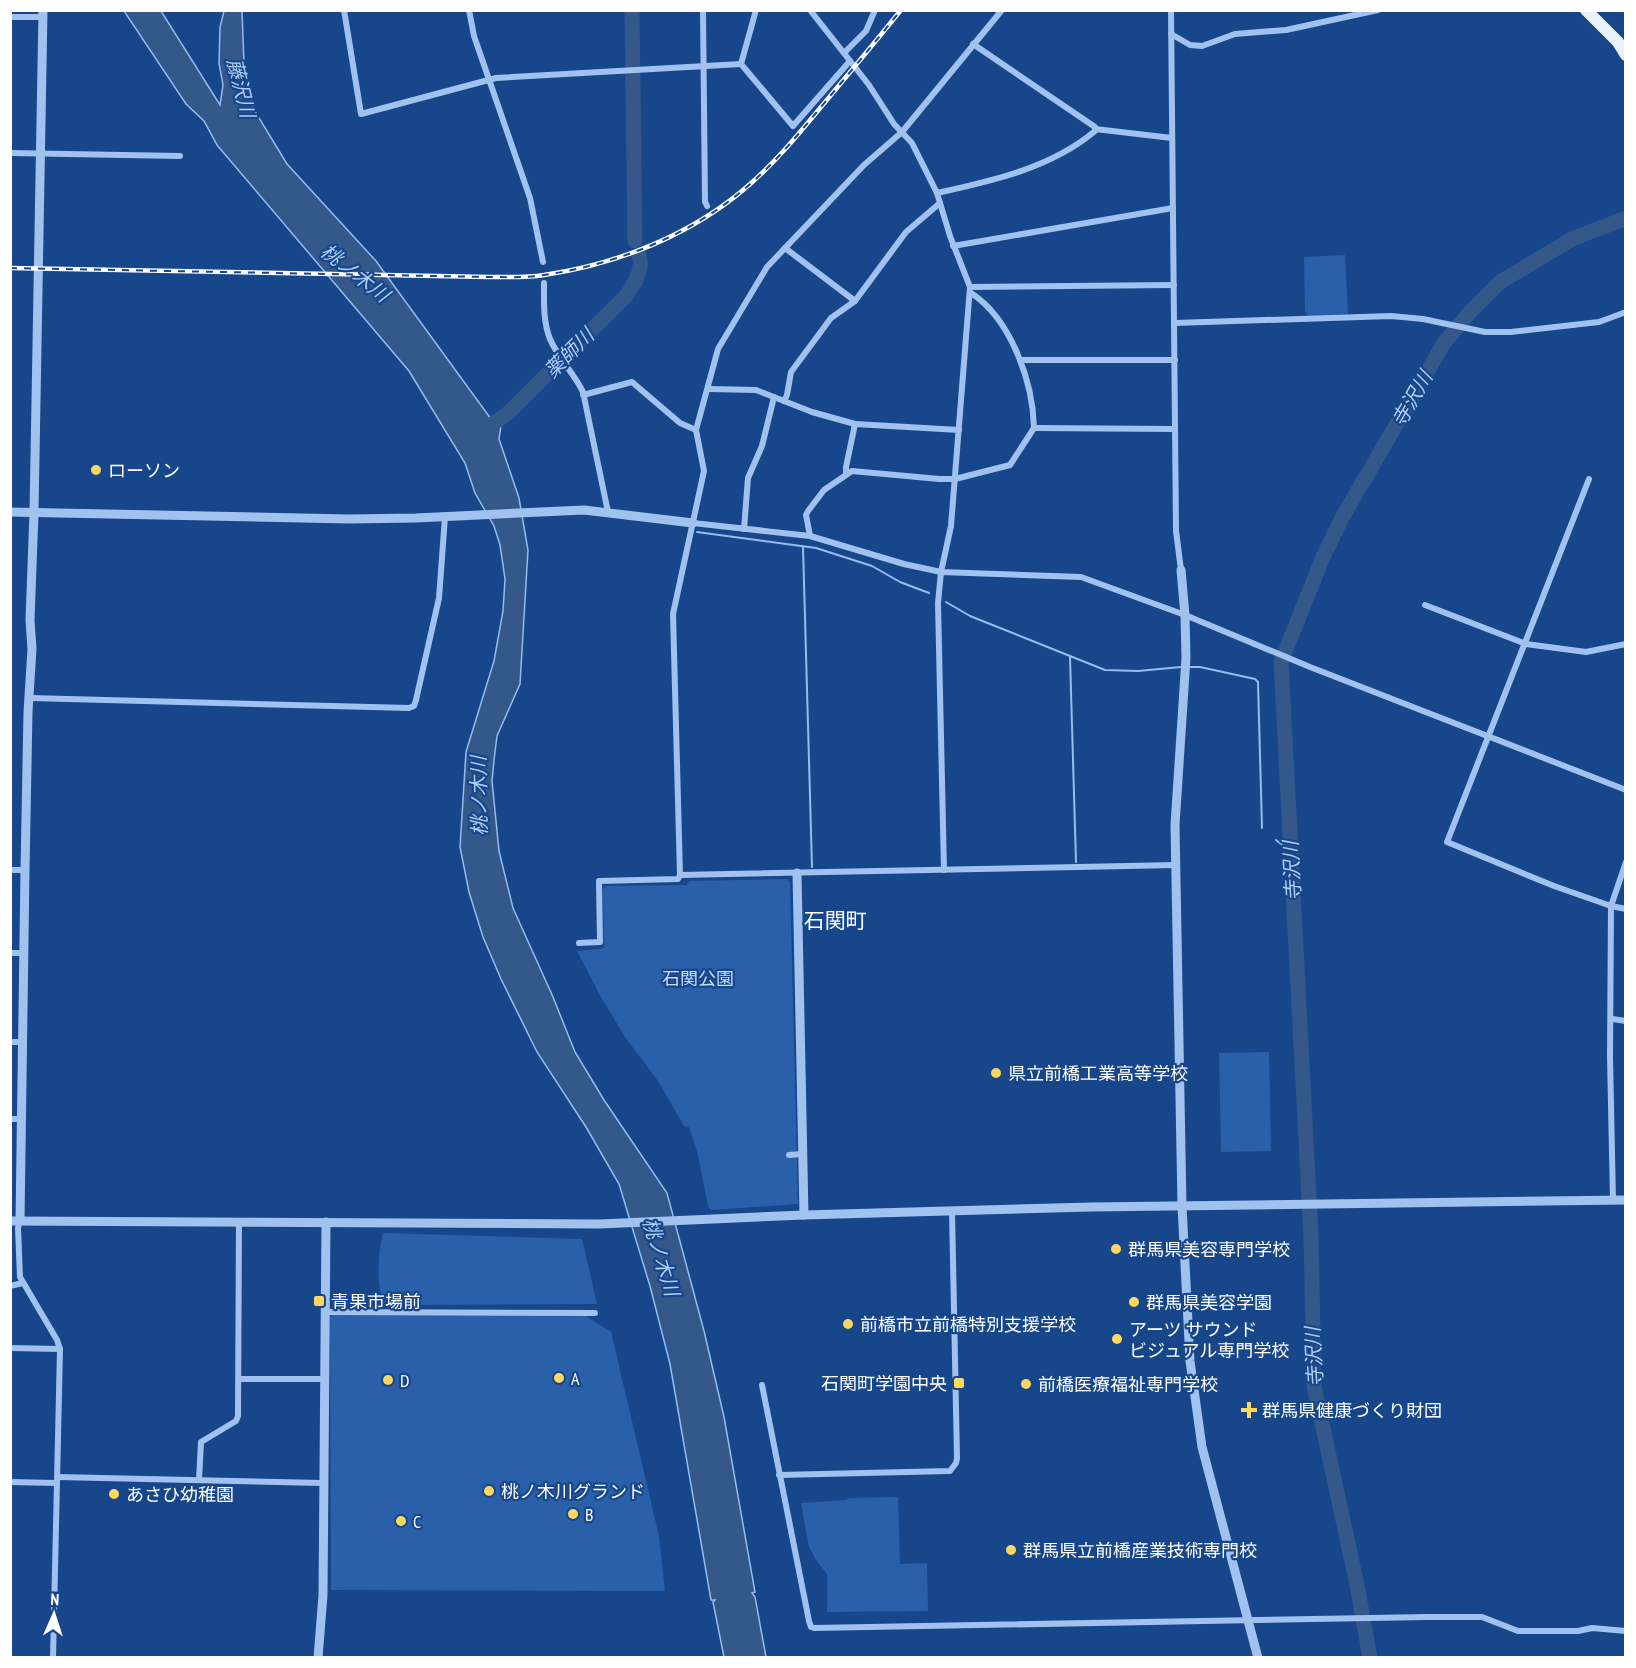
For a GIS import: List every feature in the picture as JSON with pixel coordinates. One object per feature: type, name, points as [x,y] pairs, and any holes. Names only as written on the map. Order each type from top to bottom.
[{"type":"main road","points":[[1590,12],[1618,42],[1626,55]]},
{"type":"street","points":[[344,10],[361,114],[489,79],[741,64]]},
{"type":"street","points":[[469,10],[474,36],[530,198],[543,262]]},
{"type":"street","points":[[703,10],[706,206]]},
{"type":"street","points":[[741,64],[756,10]]},
{"type":"street","points":[[810,10],[869,84],[894,124],[912,143],[937,193],[953,246],[970,290],[999,321],[1020,360],[1028,386],[1034,428],[1011,465],[955,479],[852,471],[846,473],[824,490],[808,510],[806,515],[810,536]]},
{"type":"street","points":[[844,53],[866,31],[875,10]]},
{"type":"street","points":[[579,943],[600,942],[599,881],[678,879],[680,875],[673,614],[704,471],[696,430],[718,349],[767,267],[864,165],[902,132],[1002,10]]},
{"type":"street","points":[[1171,10],[1176,531],[1185,615],[1185,681],[1175,825],[1182,1206],[1190,1361],[1202,1447],[1258,1658]]},
{"type":"street","points":[[1171,34],[1190,45],[1202,45],[1235,34],[1286,30],[1341,14],[1378,10]]},
{"type":"street","points":[[10,17],[43,14],[30,620],[32,649],[24,870],[22,1042],[15,1119],[15,1221],[18,1228],[18,1269],[60,1349],[53,1658]]},
{"type":"street","points":[[973,44],[1095,129],[1172,138]]},
{"type":"street","points":[[741,64],[793,126],[850,61]]},
{"type":"street","points":[[937,193],[998,179],[1031,167],[1077,147],[1095,129]]},
{"type":"street","points":[[10,153],[180,156]]},
{"type":"street","points":[[784,401],[790,372],[831,318],[855,301],[906,232],[940,203]]},
{"type":"street","points":[[953,246],[1173,208]]},
{"type":"street","points":[[785,248],[855,301]]},
{"type":"street","points":[[544,283],[548,331],[583,395],[608,512]]},
{"type":"street","points":[[970,290],[1174,285]]},
{"type":"street","points":[[944,870],[938,603],[941,572],[951,526],[970,290]]},
{"type":"street","points":[[1175,323],[1391,316],[1423,319],[1485,332],[1511,332],[1589,324],[1626,312]]},
{"type":"street","points":[[1020,360],[1175,360]]},
{"type":"street","points":[[583,395],[632,382],[680,423],[696,430]]},
{"type":"street","points":[[708,389],[756,390],[812,412],[855,424],[958,430]]},
{"type":"street","points":[[744,529],[748,478],[762,446],[774,397]]},
{"type":"street","points":[[846,473],[855,424]]},
{"type":"street","points":[[1034,428],[1175,429]]},
{"type":"street","points":[[1589,479],[1447,842],[1554,886],[1626,909]]},
{"type":"street","points":[[10,512],[349,519],[450,517],[584,510],[810,536],[904,564],[941,572],[1081,576],[1626,790]]},
{"type":"street","points":[[30,698],[409,708],[414,706],[439,598],[450,517]]},
{"type":"street","points":[[1425,605],[1526,644],[1586,652],[1626,644]]},
{"type":"street","points":[[1613,1201],[1611,906],[1626,862]]},
{"type":"street","points":[[680,875],[1176,865]]},
{"type":"street","points":[[10,870],[24,870]]},
{"type":"street","points":[[796,873],[804,1215]]},
{"type":"street","points":[[10,953],[23,953]]},
{"type":"street","points":[[1612,1019],[1626,1021]]},
{"type":"street","points":[[10,1042],[22,1042]]},
{"type":"street","points":[[789,1155],[802,1154]]},
{"type":"street","points":[[15,1221],[609,1223],[952,1211],[1626,1200]]},
{"type":"street","points":[[780,1475],[950,1471],[953,1469],[957,1458],[952,1211]]},
{"type":"street","points":[[200,1480],[201,1442],[238,1419],[239,1221]]},
{"type":"street","points":[[318,1658],[323,1595],[326,1222]]},
{"type":"street","points":[[10,1286],[23,1282]]},
{"type":"street","points":[[324,1312],[594,1313]]},
{"type":"street","points":[[10,1348],[60,1349]]},
{"type":"street","points":[[239,1379],[324,1380]]},
{"type":"street","points":[[762,1385],[811,1627],[1482,1617],[1518,1631],[1578,1631],[1592,1628],[1626,1631]]},
{"type":"street","points":[[10,1482],[200,1480],[323,1483]]},
{"type":"green space","points":[[1345,255],[1348,314],[1308,316],[1305,311],[1304,257]]},
{"type":"green space","name":"石関公園","points":[[787,879],[790,882],[798,1204],[711,1210],[708,1206],[697,1151],[689,1127],[684,1126],[658,1081],[625,1037],[577,951],[604,948],[603,889],[606,886],[686,885],[690,881]]},
{"type":"green space","points":[[1269,1052],[1271,1151],[1221,1152],[1219,1053]]},
{"type":"green space","points":[[383,1233],[582,1239],[597,1304],[383,1305],[378,1269]]},
{"type":"green space","name":"桃ノ木川グランド","points":[[333,1314],[584,1315],[611,1332],[659,1536],[665,1591],[331,1590],[330,1318]]},
{"type":"green space","points":[[898,1497],[900,1564],[927,1563],[928,1611],[827,1612],[827,1574],[809,1547],[801,1503],[847,1500],[848,1498]]},
{"type":"water","points":[[124,11],[161,11],[220,105],[223,85],[219,63],[220,27],[224,11],[242,11],[244,64],[253,108],[287,164],[376,261],[491,419],[502,419],[499,439],[519,498],[528,550],[520,684],[497,736],[494,760],[492,781],[499,851],[513,908],[575,1052],[604,1100],[667,1193],[704,1331],[724,1417],[755,1592],[752,1593],[755,1597],[766,1657],[724,1657],[713,1602],[715,1600],[711,1600],[670,1364],[650,1286],[619,1184],[586,1127],[537,1052],[483,937],[469,892],[460,847],[466,752],[494,661],[503,611],[505,579],[500,545],[494,526],[475,493],[465,463],[409,371],[217,145],[204,121],[186,104]]},
{"type":"waterway","name":"薬師川","points":[[632,10],[635,241]]},
{"type":"waterway","name":"寺沢川","points":[[1370,1658],[1357,1585],[1314,1386],[1311,1235],[1281,662],[1323,557],[1343,516],[1444,343],[1470,312],[1500,282],[1572,239],[1626,218]]},
{"type":"waterway","name":"薬師川","points":[[486,429],[508,413],[626,296],[639,272],[639,256]]},
{"type":"waterway","points":[[697,532],[816,548],[872,566],[900,582],[929,593]]},
{"type":"waterway","points":[[803,547],[812,867]]},
{"type":"waterway","points":[[946,602],[970,616],[1105,670],[1138,671],[1181,667]]},
{"type":"waterway","points":[[1070,657],[1076,862]]},
{"type":"waterway","points":[[1187,667],[1200,667],[1255,679],[1258,682],[1262,828]]},
{"type":"waterway","points":[[1276,840],[1291,852]]},
{"type":"railway","points":[[10,268],[530,277],[599,263],[653,245],[679,233],[727,203],[749,185],[789,145],[901,10]]},
{"type":"place","name":"ローソン","points":[[96,470]]},
{"type":"place","name":"県立前橋工業高等学校","points":[[996,1073]]},
{"type":"place","name":"群馬県美容専門学校","points":[[1116,1249]]},
{"type":"place","name":"青果市場前","points":[[319,1301]]},
{"type":"place","name":"群馬県美容学園","points":[[1134,1302]]},
{"type":"place","name":"前橋市立前橋特別支援学校","points":[[848,1324]]},
{"type":"place","name":"アーツ サウンド ビジュアル専門学校","points":[[1117,1339]]},
{"type":"place","name":"A","points":[[559,1378]]},
{"type":"place","name":"D","points":[[388,1380]]},
{"type":"place","name":"石関町学園中央","points":[[959,1383]]},
{"type":"place","name":"前橋医療福祉専門学校","points":[[1026,1384]]},
{"type":"place","name":"群馬県健康づくり財団","points":[[1249,1410]]},
{"type":"place","name":"桃ノ木川グランド","points":[[489,1491]]},
{"type":"place","name":"あさひ幼稚園","points":[[114,1494]]},
{"type":"place","name":"B","points":[[573,1514]]},
{"type":"place","name":"C","points":[[401,1521]]},
{"type":"place","name":"群馬県立前橋産業技術専門校","points":[[1011,1550]]},
{"type":"district","name":"石関町","points":[[835,920]]},
{"type":"water label","name":"藤沢川","points":[[241,88]]},
{"type":"water label","name":"桃ノ木川","points":[[355,273]]},
{"type":"water label","name":"桃ノ木川","points":[[479,796]]},
{"type":"water label","name":"桃ノ木川","points":[[661,1257]]}]
